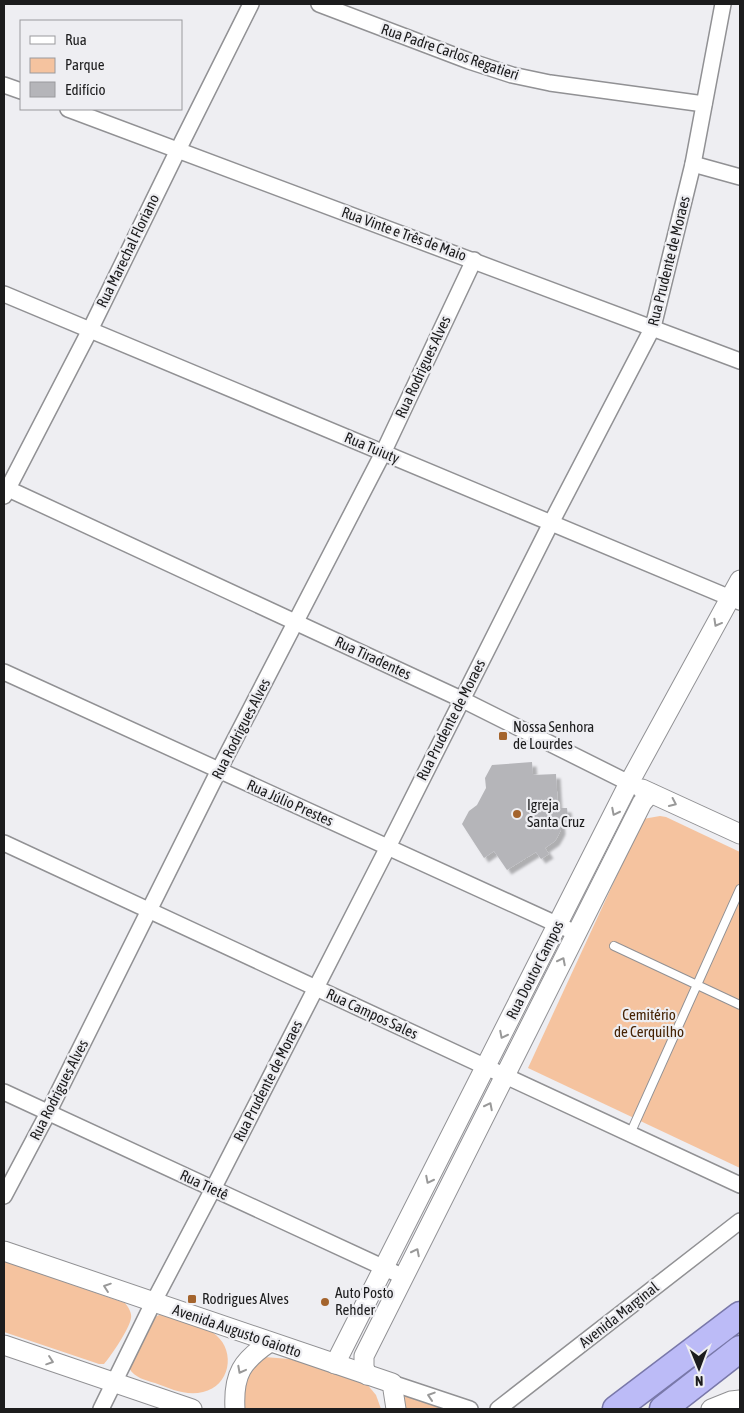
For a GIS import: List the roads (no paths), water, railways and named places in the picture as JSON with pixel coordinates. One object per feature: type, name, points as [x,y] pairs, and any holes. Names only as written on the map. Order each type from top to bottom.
[{"type":"highway","points":[[616,1409],[740,1315]]},
{"type":"highway","points":[[662,1409],[740,1349]]},
{"type":"highway","points":[[596,1409],[675,1364]]},
{"type":"street","name":"Rua Marechal Floriano","points":[[5,491],[90,330],[251,4]]},
{"type":"street","name":"Rua Padre Carlos Regatieri","points":[[319,4],[512,75],[550,83],[704,104]]},
{"type":"street","name":"Rua Prudente de Moraes","points":[[101,1409],[153,1303],[388,847],[461,699],[653,327],[693,164],[723,4]]},
{"type":"street","points":[[4,85],[20,91]]},
{"type":"street","name":"Rua Vinte e Três de Maio","points":[[71,110],[740,361]]},
{"type":"street","points":[[693,164],[740,177]]},
{"type":"street","name":"Rua Rodrigues Alves","points":[[4,1196],[150,911],[219,770],[383,453],[474,260]]},
{"type":"street","name":"Rua Tuiuty","points":[[4,294],[736,600]]},
{"type":"street","name":"Rua Tiradentes","points":[[5,491],[461,699],[629,783],[740,834]]},
{"type":"street","name":"Rua Doutor Campos","points":[[335,1364],[629,783],[736,600],[740,580]]},
{"type":"street","name":"Rua Júlio Prestes","points":[[4,672],[576,933]]},
{"type":"street","name":"Rua Doutor Campos","points":[[367,1375],[364,1367],[364,1356],[642,804],[652,794]]},
{"type":"street","name":"Rua Campos Sales","points":[[4,843],[740,1185]]},
{"type":"street","name":"Rua Tietê","points":[[4,1092],[404,1277]]},
{"type":"street","name":"Avenida Marginal","points":[[498,1409],[740,1221]]},
{"type":"street","name":"Avenida Augusto Gaiotto","points":[[4,1251],[470,1409]]},
{"type":"street","points":[[235,1409],[234,1394],[238,1375],[253,1354],[270,1342]]},
{"type":"street","points":[[4,1345],[192,1409]]},
{"type":"street","points":[[392,1383],[396,1409]]},
{"type":"street","points":[[711,1409],[731,1401],[740,1400]]},
{"type":"lane","points":[[630,1134],[740,889]]},
{"type":"lane","points":[[614,946],[740,1005]]},
{"type":"place","name":"Nossa Senhora de Lourdes","points":[[503,736]]},
{"type":"place","name":"Igreja Santa Cruz","points":[[517,814]]},
{"type":"place","name":"Rodrigues Alves","points":[[192,1299]]},
{"type":"place","name":"Auto Posto Rehder","points":[[325,1302]]},
{"type":"park label","name":"Cemitério de Cerquilho","points":[[649,1024]]}]
